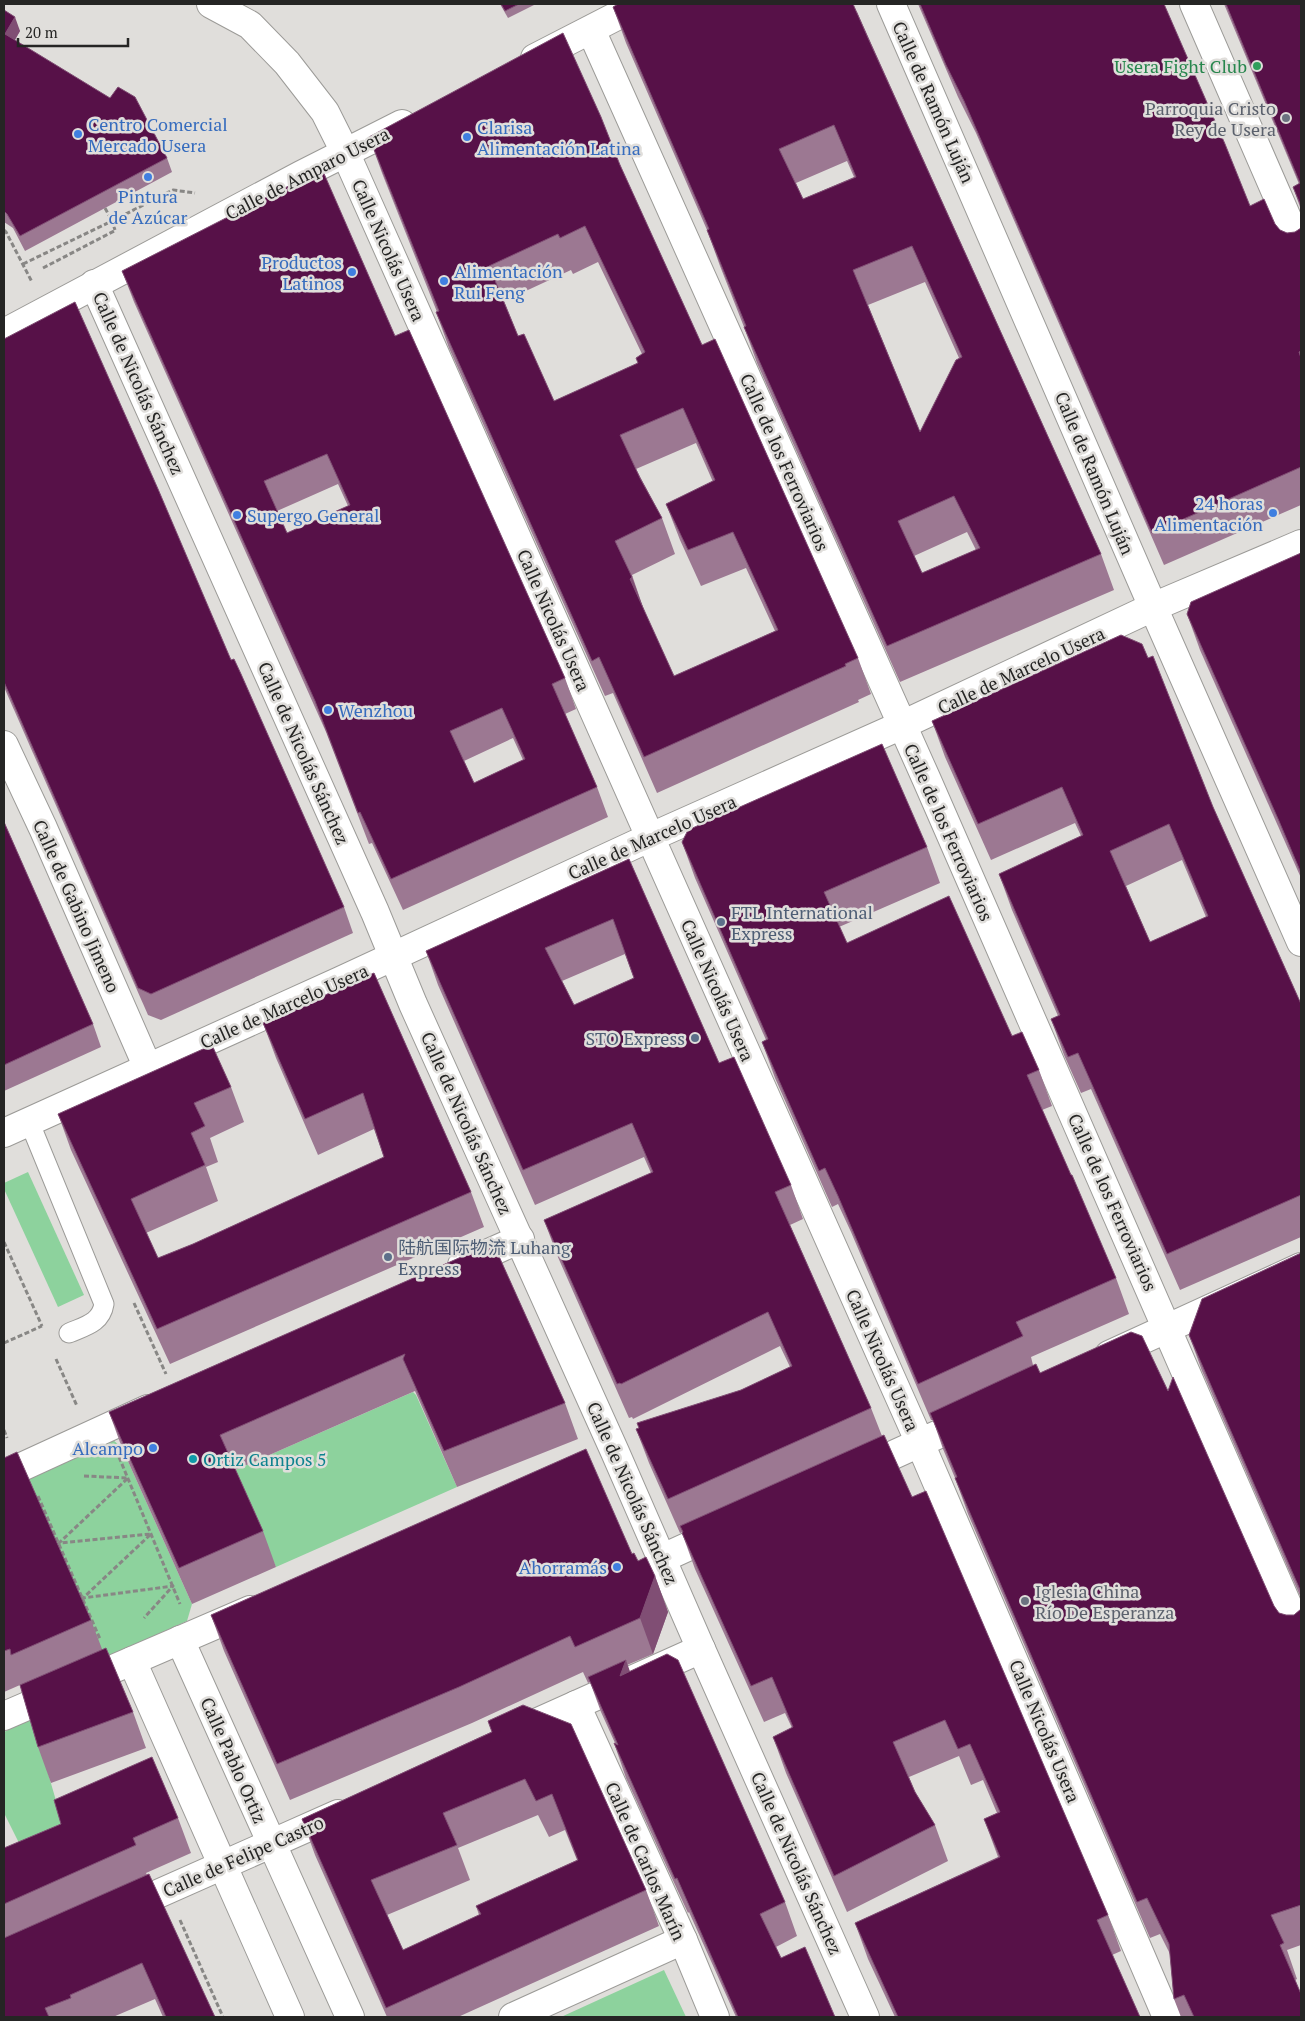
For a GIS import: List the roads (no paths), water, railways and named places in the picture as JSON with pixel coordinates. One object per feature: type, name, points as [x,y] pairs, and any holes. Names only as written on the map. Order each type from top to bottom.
[{"type":"street","name":"Calle Nicolás Usera","points":[[211,4],[250,25],[287,63],[325,112],[345,152],[920,1443],[1168,2017]]},
{"type":"street","points":[[510,70],[640,4]]},
{"type":"street","name":"Calle de Ramón Luján","points":[[891,4],[1301,942]]},
{"type":"street","points":[[1194,4],[1301,250]]},
{"type":"street","name":"Calle de los Ferroviarios","points":[[591,30],[902,725],[1168,1327],[1301,1636]]},
{"type":"street","name":"Calle de Amparo Usera","points":[[4,333],[345,152],[421,114]]},
{"type":"street","name":"Calle de Nicolás Sánchez","points":[[94,284],[616,1452],[701,1649],[865,2017]]},
{"type":"street","name":"Calle de Marcelo Usera","points":[[4,1133],[651,837],[902,725],[1153,607],[1301,544]]},
{"type":"street","name":"Calle de Gabino Jimeno","points":[[4,745],[43,828],[148,1068]]},
{"type":"street","points":[[437,1277],[520,1239]]},
{"type":"street","points":[[1087,1365],[1301,1268]]},
{"type":"street","points":[[4,1475],[167,1401]]},
{"type":"street","points":[[833,1482],[962,1424]]},
{"type":"street","points":[[591,1462],[616,1452]]},
{"type":"street","points":[[662,1558],[743,1522]]},
{"type":"street","points":[[4,1716],[272,1600]]},
{"type":"street","name":"Calle Pablo Ortiz","points":[[180,1640],[350,2017]]},
{"type":"street","points":[[495,1742],[701,1649]]},
{"type":"street","points":[[132,1661],[290,2017]]},
{"type":"street","name":"Calle de Carlos Marín","points":[[576,1706],[683,1940],[715,2017]]},
{"type":"street","name":"Calle de Felipe Castro","points":[[100,1919],[361,1803]]},
{"type":"street","points":[[513,2017],[683,1940]]},
{"type":"lane","points":[[29,1121],[104,1304],[102,1314],[94,1322],[69,1333]]},
{"type":"place","name":"Usera Fight Club","points":[[1257,66]]},
{"type":"place","name":"Parroquia Cristo Rey de Usera","points":[[1286,118]]},
{"type":"place","name":"Centro Comercial Mercado Usera","points":[[78,134]]},
{"type":"place","name":"Clarisa Alimentación Latina","points":[[467,137]]},
{"type":"place","name":"Pintura de Azúcar","points":[[148,177]]},
{"type":"place","name":"Productos Latinos","points":[[352,272]]},
{"type":"place","name":"Alimentación Rui Feng","points":[[444,281]]},
{"type":"place","name":"24 horas Alimentación","points":[[1273,513]]},
{"type":"place","name":"Supergo General","points":[[237,515]]},
{"type":"place","name":"Wenzhou","points":[[328,710]]},
{"type":"place","name":"FTL International Express","points":[[721,922]]},
{"type":"place","name":"STO Express","points":[[695,1038]]},
{"type":"place","name":"陆航国际物流 Luhang Express","points":[[388,1257]]},
{"type":"place","name":"Alcampo","points":[[153,1448]]},
{"type":"place","name":"Ortiz Campos 5","points":[[193,1459]]},
{"type":"place","name":"Ahorramás","points":[[617,1567]]},
{"type":"place","name":"Iglesia China Río De Esperanza","points":[[1025,1601]]}]
